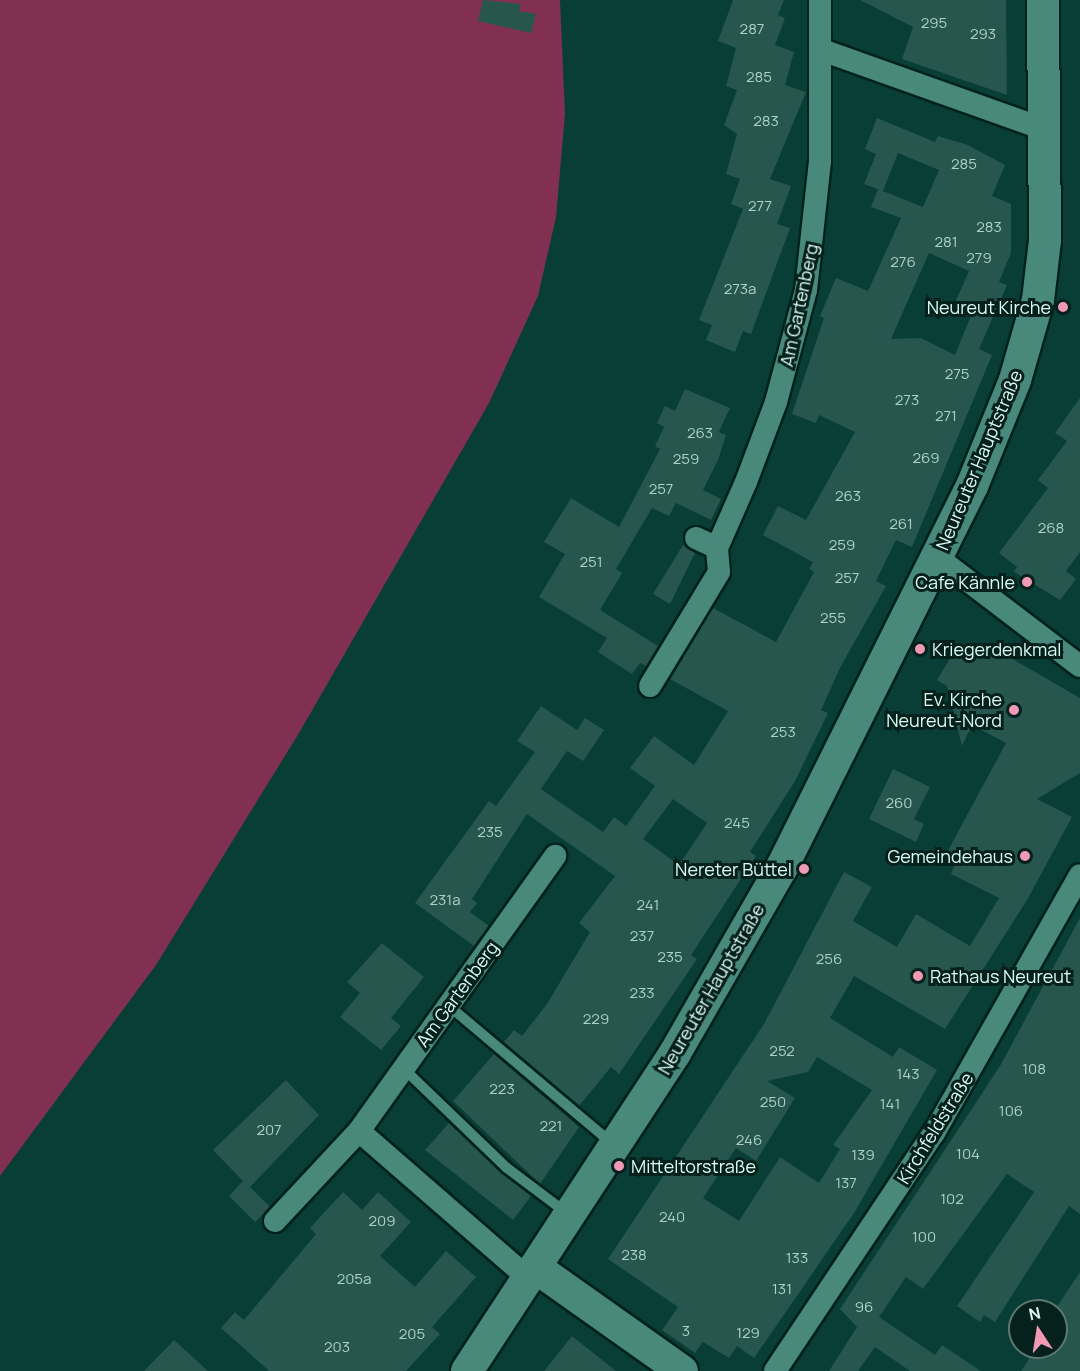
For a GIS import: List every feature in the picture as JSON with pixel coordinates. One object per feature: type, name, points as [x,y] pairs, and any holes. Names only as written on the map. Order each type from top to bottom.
[{"type":"street","name":"Am Gartenberg","points":[[650,686],[719,572],[717,548],[771,416],[806,290],[817,203],[822,50],[820,0]]},
{"type":"street","name":"Neureuter Hauptstraße","points":[[467,1371],[615,1146],[781,869],[938,558],[1015,380],[1038,300],[1045,240],[1043,0]]},
{"type":"street","points":[[822,50],[1044,129]]},
{"type":"street","points":[[696,538],[717,548]]},
{"type":"street","points":[[938,558],[1080,666]]},
{"type":"street","name":"Am Gartenberg","points":[[275,1221],[358,1131],[555,856]]},
{"type":"street","name":"Kirchfeldstraße","points":[[775,1371],[934,1133],[1080,875]]},
{"type":"street","points":[[358,1131],[532,1272],[682,1371]]},
{"type":"lane","points":[[449,1006],[615,1146]]},
{"type":"lane","points":[[403,1068],[507,1168],[570,1216]]},
{"type":"shaded area","points":[[0,0],[560,0],[565,114],[556,217],[538,296],[489,403],[299,733],[156,965],[0,1176]]},
{"type":"building","points":[[483,0],[521,4],[519,11],[536,14],[531,33],[478,21]]},
{"type":"building","points":[[733,0],[784,0],[778,15],[785,18],[775,45],[794,52],[785,85],[806,92],[770,179],[791,186],[777,224],[790,228],[751,334],[743,331],[735,352],[706,340],[712,325],[699,320],[743,209],[731,204],[740,179],[726,174],[737,134],[724,125],[737,90],[726,86],[736,48],[718,41]]},
{"type":"building","points":[[860,0],[1006,0],[1007,95],[902,59],[913,27]]},
{"type":"building","points":[[877,118],[935,142],[938,136],[968,145],[1005,165],[992,196],[1011,204],[1011,253],[999,282],[1007,285],[979,349],[992,355],[912,547],[896,540],[876,581],[886,586],[841,666],[821,710],[828,713],[795,781],[750,852],[756,856],[691,955],[697,959],[619,1074],[611,1067],[579,1106],[504,1042],[514,1030],[522,1036],[547,1004],[590,932],[579,923],[615,876],[527,814],[472,899],[477,903],[470,912],[489,926],[474,946],[415,903],[489,801],[496,806],[535,752],[517,741],[541,706],[577,730],[585,718],[604,730],[583,761],[567,751],[541,789],[603,832],[614,817],[626,826],[655,786],[630,768],[654,736],[694,765],[728,711],[670,679],[713,608],[776,642],[814,572],[809,569],[813,562],[763,535],[778,506],[806,520],[855,432],[819,415],[816,423],[792,414],[824,318],[820,316],[836,278],[868,291],[901,218],[871,207],[878,189],[864,184],[876,154],[865,149]],"holes":[[[898,153],[939,170],[923,207],[883,191]],[[929,253],[969,271],[954,305],[972,313],[955,355],[921,338],[891,339]],[[673,799],[707,823],[679,865],[643,839]]]},
{"type":"building","points":[[685,389],[730,408],[719,432],[726,435],[718,460],[703,490],[721,499],[711,520],[676,503],[669,516],[652,508],[616,569],[622,573],[600,610],[658,646],[646,666],[640,663],[632,674],[598,652],[607,638],[539,597],[565,554],[544,542],[571,498],[619,527],[660,449],[655,446],[664,427],[657,423],[665,406],[675,411]]},
{"type":"building","points":[[1080,398],[1080,552],[1066,571],[1076,579],[1060,600],[1014,572],[1017,567],[999,553],[1048,488],[1038,480],[1067,441],[1055,433]]},
{"type":"building","points":[[683,545],[695,553],[670,604],[653,594]]},
{"type":"building","points":[[985,643],[1080,698],[1080,773],[1037,799],[1072,817],[1027,900],[945,1029],[854,976],[830,1018],[893,1057],[899,1047],[937,1070],[854,1213],[754,1358],[737,1346],[729,1358],[703,1342],[695,1353],[662,1330],[678,1307],[608,1259],[764,1024],[844,872],[872,887],[853,921],[897,947],[916,914],[970,946],[999,898],[951,874],[956,862],[945,856],[1006,743],[972,725],[962,746],[947,686],[937,680],[954,652],[975,661]],"holes":[[[817,1057],[872,1090],[833,1145],[840,1149],[819,1183],[780,1157],[739,1221],[703,1198],[736,1148],[756,1161],[795,1098],[767,1081],[808,1072]]]},
{"type":"building","points":[[893,769],[930,787],[914,819],[924,824],[916,842],[869,819]]},
{"type":"building","points":[[1080,918],[1080,1214],[1069,1206],[995,1322],[984,1315],[980,1322],[957,1306],[1034,1192],[1007,1174],[923,1289],[906,1277],[879,1317],[935,1355],[942,1345],[981,1371],[910,1371],[875,1347],[858,1371],[829,1371],[857,1327],[840,1309],[1000,1066]]},
{"type":"building","points":[[382,943],[424,977],[391,1018],[401,1026],[381,1050],[340,1017],[360,993],[347,982]]},
{"type":"building","points":[[494,1054],[579,1127],[540,1184],[453,1101]]},
{"type":"building","points":[[286,1080],[319,1115],[250,1187],[270,1207],[255,1222],[229,1196],[243,1181],[213,1150]]},
{"type":"building","points":[[449,1123],[531,1196],[513,1220],[425,1150]]},
{"type":"building","points":[[343,1192],[362,1210],[378,1192],[411,1222],[380,1256],[415,1287],[446,1251],[476,1277],[432,1327],[440,1334],[406,1371],[269,1371],[221,1328],[235,1312],[244,1320],[316,1234],[310,1228]]},
{"type":"building","points":[[1080,1272],[1080,1371],[1021,1371],[1029,1359],[1068,1359],[1068,1299],[1062,1299]]},
{"type":"building","points":[[572,1336],[616,1371],[544,1371]]},
{"type":"building","points":[[174,1340],[208,1371],[144,1371]]},
{"type":"place","name":"Neureut Kirche","points":[[1063,307]]},
{"type":"place","name":"Cafe Kännle","points":[[1027,582]]},
{"type":"place","name":"Kriegerdenkmal","points":[[920,649]]},
{"type":"place","name":"Ev. Kirche Neureut-Nord","points":[[1014,710]]},
{"type":"place","name":"Gemeindehaus","points":[[1025,856]]},
{"type":"place","name":"Nereter Büttel","points":[[804,869]]},
{"type":"place","name":"Rathaus Neureut","points":[[918,976]]},
{"type":"place","name":"Mitteltorstraße","points":[[619,1166]]}]
